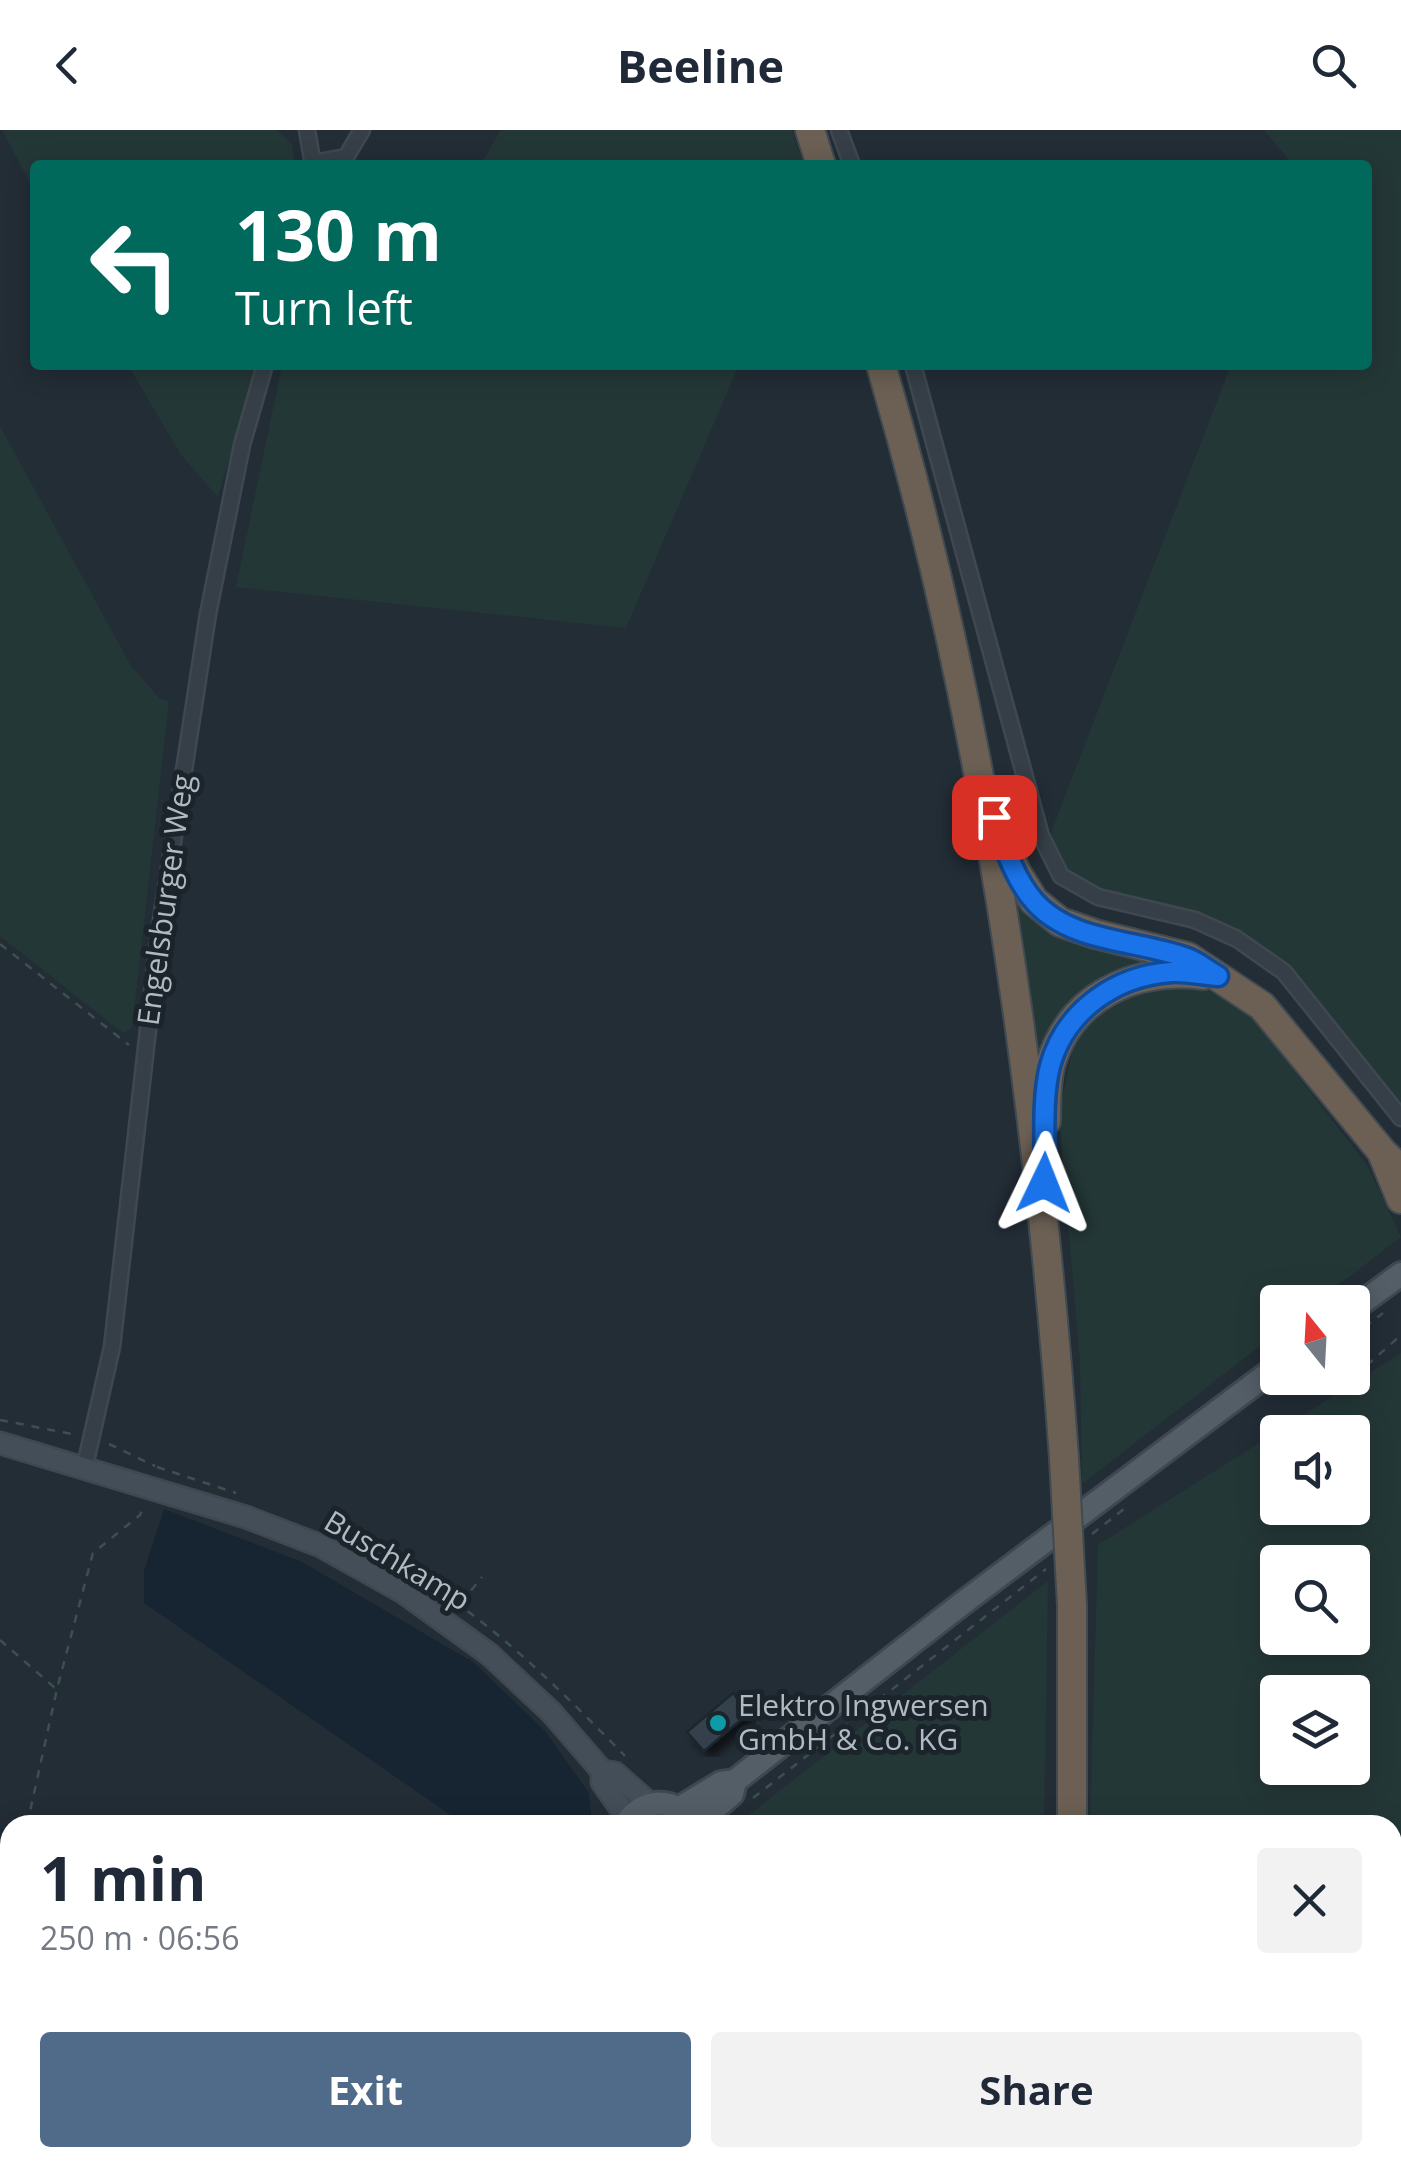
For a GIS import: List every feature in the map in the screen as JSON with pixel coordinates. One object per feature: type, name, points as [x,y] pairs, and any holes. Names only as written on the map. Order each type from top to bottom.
[{"type":"highway","points":[[810,130],[820,160]]},
{"type":"highway","points":[[882,370],[930,551],[974,758],[1023,1038],[1044,1208],[1064,1458],[1072,1606],[1072,1815]]},
{"type":"highway","points":[[974,758],[1005,846],[1034,901],[1060,922],[1188,958],[1262,1006],[1392,1162],[1401,1198]]},
{"type":"highway","points":[[1044,1208],[1050,1067],[1066,1030],[1089,1003],[1132,978],[1174,972],[1218,976]]},
{"type":"main road","points":[[1370,1297],[1401,1274]]},
{"type":"main road","points":[[698,1815],[732,1794],[735,1781],[955,1608],[1260,1379]]},
{"type":"main road","points":[[634,1815],[650,1804],[670,1804],[685,1815]]},
{"type":"street","points":[[307,130],[312,160]]},
{"type":"street","points":[[332,160],[346,157],[362,130]]},
{"type":"street","points":[[839,130],[850,160]]},
{"type":"street","name":"Engelsburger Weg","points":[[84,1470],[112,1347],[144,1050],[208,614],[242,445],[264,370]]},
{"type":"street","points":[[914,370],[1041,836],[1062,876],[1098,896],[1195,920],[1253,950],[1284,972],[1401,1118]]},
{"type":"street","name":"Buschkamp","points":[[0,1443],[246,1517],[321,1546],[402,1592],[514,1673],[602,1771],[615,1773],[650,1804]]},
{"type":"street","name":"Buschkamp","points":[[602,1771],[602,1782],[622,1815]]},
{"type":"path","points":[[0,944],[123,1042],[144,1050]]},
{"type":"path","points":[[1370,1323],[1389,1309]]},
{"type":"path","points":[[1370,1363],[1401,1335]]},
{"type":"path","points":[[0,1420],[92,1439],[122,1448],[157,1467],[140,1515],[93,1553],[56,1689],[29,1815]]},
{"type":"path","points":[[1080,1542],[1127,1506]]},
{"type":"path","points":[[740,1807],[1050,1567]]},
{"type":"path","points":[[446,1622],[482,1578]]},
{"type":"path","points":[[0,1640],[56,1689]]},
{"type":"shaded area","points":[[2,130],[277,130],[292,144],[294,160],[30,160],[30,183]]},
{"type":"shaded area","points":[[501,130],[792,130],[802,160],[483,160]]},
{"type":"shaded area","points":[[1264,130],[1401,130],[1401,1107],[1240,934],[1197,913],[1101,891],[1066,870],[1050,835],[1229,370],[1372,370],[1372,160],[1289,160]]},
{"type":"shaded area","points":[[131,370],[255,370],[218,497],[181,455]]},
{"type":"shaded area","points":[[281,370],[737,370],[626,628],[236,587]]},
{"type":"shaded area","points":[[0,426],[131,666],[160,699],[169,701],[132,1028],[123,1033],[0,936]]},
{"type":"shaded area","points":[[1006,875],[1037,914],[1183,964],[1121,972],[1087,989],[1055,1032],[1038,1086]]},
{"type":"shaded area","points":[[1203,988],[1250,1014],[1367,1165],[1401,1237],[1338,1285],[1260,1285],[1260,1346],[1082,1484],[1080,1361],[1059,1116],[1074,1042],[1098,1013],[1135,991]]},
{"type":"shaded area","points":[[1401,1353],[1401,1815],[1090,1815],[1098,1545],[1260,1442],[1260,1525],[1370,1525],[1370,1415],[1303,1415],[1335,1395],[1370,1395],[1370,1373]]},
{"type":"shaded area","points":[[1048,1581],[1044,1815],[749,1815]]},
{"type":"water","points":[[164,1509],[302,1562],[473,1662],[545,1731],[589,1793],[591,1815],[451,1815],[144,1603],[144,1571]]},
{"type":"building","name":"Elektro Ingwersen GmbH & Co. KG","points":[[733,1693],[749,1713],[704,1751],[687,1732]]},
{"type":"place","name":"Elektro Ingwersen GmbH & Co. KG","points":[[718,1723]]},
{"type":"route","points":[[994,817],[1016,872],[1034,901],[1060,922],[1188,958],[1218,976],[1174,972],[1132,978],[1089,1003],[1066,1030],[1050,1067],[1044,1183]]}]
